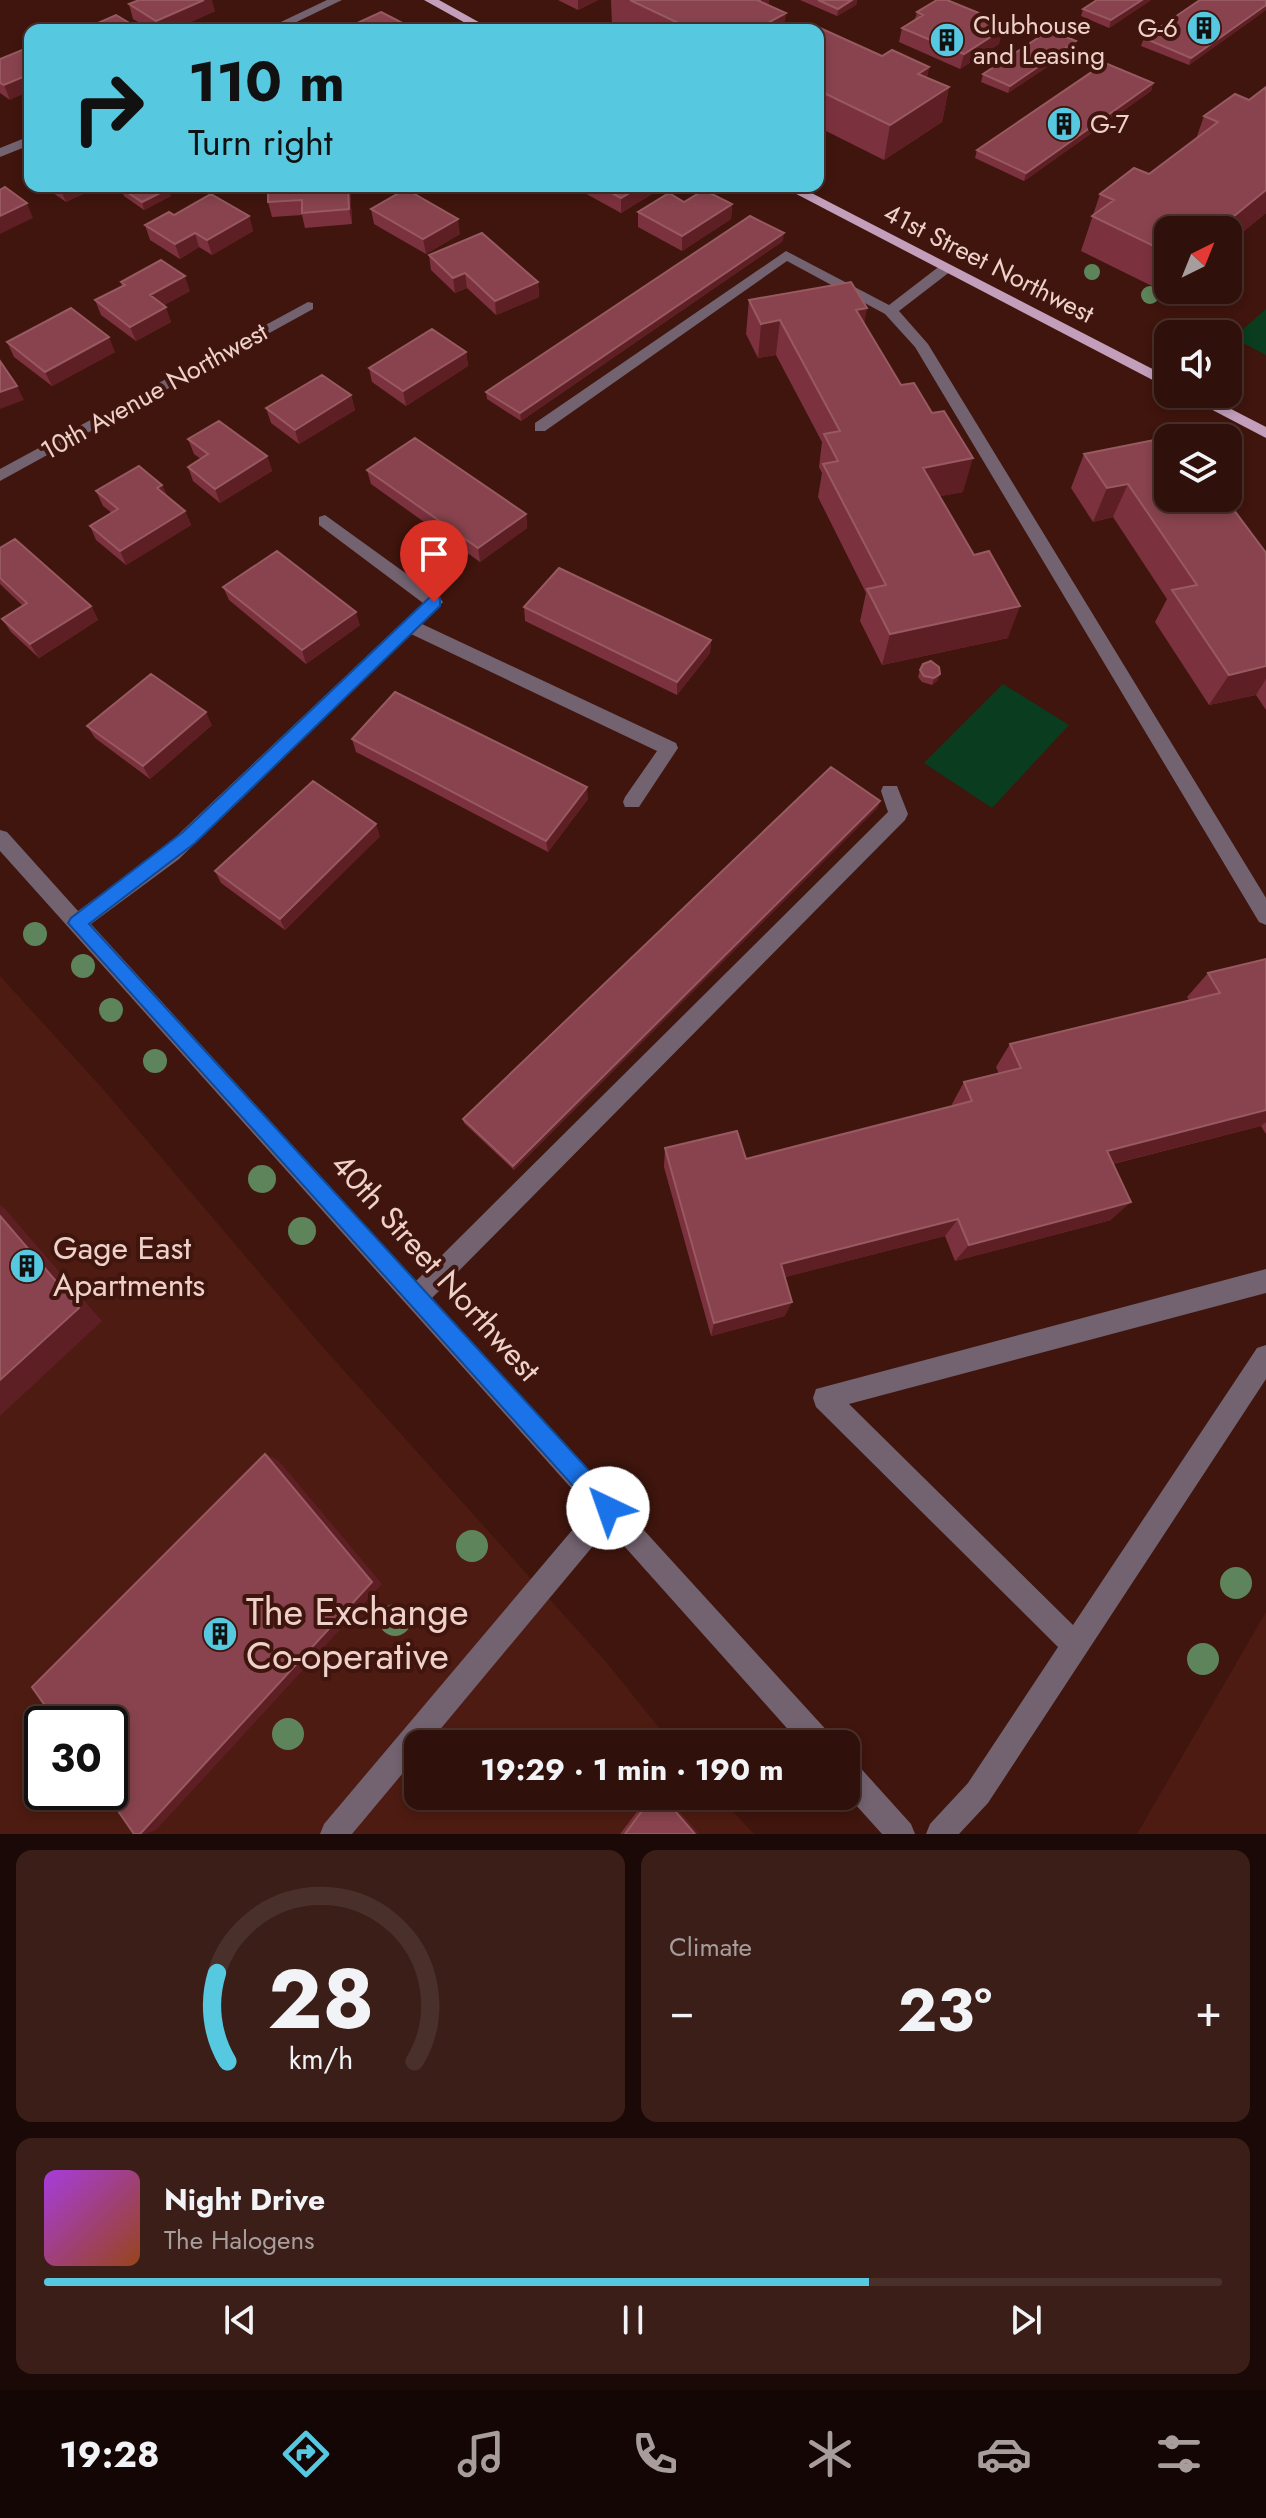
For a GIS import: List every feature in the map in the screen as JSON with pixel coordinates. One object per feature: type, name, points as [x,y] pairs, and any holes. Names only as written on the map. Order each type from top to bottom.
[{"type":"main road","points":[[430,0],[476,24]]},
{"type":"main road","name":"41st Street Northwest","points":[[800,192],[1154,376]]},
{"type":"main road","points":[[1217,408],[1266,433]]},
{"type":"street","points":[[283,24],[336,0]]},
{"type":"street","points":[[0,153],[24,143]]},
{"type":"street","points":[[540,427],[786,255],[890,311],[921,344],[1266,916]]},
{"type":"street","points":[[890,311],[946,268]]},
{"type":"street","name":"10th Avenue Northwest","points":[[0,476],[308,306]]},
{"type":"street","points":[[77,923],[172,853],[434,602],[325,521]]},
{"type":"street","points":[[410,626],[669,748],[632,802]]},
{"type":"street","points":[[417,1297],[898,814],[890,791]]},
{"type":"street","name":"40th Street Northwest","points":[[0,838],[807,1730]]},
{"type":"street","points":[[1075,1645],[825,1398],[1266,1281]]},
{"type":"street","points":[[940,1834],[978,1793],[1266,1357]]},
{"type":"street","points":[[334,1834],[608,1508]]},
{"type":"street","points":[[860,1789],[901,1834]]},
{"type":"shaded area","points":[[0,976],[103,1089],[320,1344],[607,1663],[661,1730],[404,1730],[404,1810],[732,1810],[754,1834],[0,1834]]},
{"type":"shaded area","points":[[1266,1612],[1266,1834],[1137,1834]]},
{"type":"green space","points":[[1266,309],[1266,355],[1242,343],[1242,330]]},
{"type":"green space","points":[[1003,684],[1069,725],[992,808],[924,763]]},
{"type":"building","points":[[139,0],[204,0],[156,21],[129,4]]},
{"type":"building","points":[[630,0],[760,0],[786,13],[766,24],[680,24]]},
{"type":"building","points":[[818,0],[852,0],[838,9]]},
{"type":"building","points":[[937,0],[947,0],[996,20],[990,24],[1003,29],[964,54],[902,28],[923,15],[917,12]]},
{"type":"building","points":[[1097,0],[1142,0],[1111,20],[1083,9]]},
{"type":"building","name":"G-6","points":[[1200,0],[1266,0],[1266,5],[1191,58],[1144,38]]},
{"type":"building","points":[[381,12],[404,24],[359,24]]},
{"type":"building","points":[[116,15],[131,24],[96,24]]},
{"type":"building","points":[[824,30],[882,56],[892,50],[929,67],[918,74],[949,87],[890,125],[824,93]]},
{"type":"building","points":[[1050,30],[1076,41],[1010,86],[983,74]]},
{"type":"building","points":[[24,49],[24,77],[4,85],[0,83],[0,59]]},
{"type":"building","name":"G-7","points":[[1105,63],[1153,83],[1026,173],[977,150]]},
{"type":"building","points":[[1266,87],[1266,190],[1234,216],[1154,216],[1154,246],[1092,216],[1114,200],[1100,194],[1134,168],[1149,174],[1218,122],[1204,116],[1235,94],[1249,100]]},
{"type":"building","points":[[5,187],[27,203],[0,216],[0,190]]},
{"type":"building","points":[[127,192],[162,192],[142,202]]},
{"type":"building","points":[[268,192],[348,192],[349,209],[302,213],[302,200],[268,202]]},
{"type":"building","points":[[401,192],[411,192],[458,219],[423,239],[371,209]]},
{"type":"building","points":[[610,192],[631,192],[621,198]]},
{"type":"building","points":[[701,192],[708,192],[732,204],[682,236],[638,212],[669,193],[684,202]]},
{"type":"building","points":[[211,194],[249,216],[207,240],[195,233],[175,244],[145,225],[169,212],[174,215]]},
{"type":"building","points":[[750,216],[784,233],[520,413],[486,392]]},
{"type":"building","points":[[482,233],[538,282],[495,301],[465,273],[453,278],[429,255]]},
{"type":"building","points":[[161,260],[185,276],[150,295],[166,307],[130,327],[95,300],[125,285],[121,282]]},
{"type":"building","points":[[851,282],[867,308],[856,310],[901,385],[914,383],[932,413],[944,411],[973,458],[923,468],[974,555],[989,551],[1020,606],[890,634],[867,589],[886,585],[823,464],[838,461],[824,434],[840,431],[780,320],[761,324],[749,300]]},
{"type":"building","points":[[71,308],[109,337],[45,372],[7,342]]},
{"type":"building","points":[[432,329],[466,352],[403,391],[369,368]]},
{"type":"building","points":[[0,361],[17,386],[0,392]]},
{"type":"building","points":[[322,375],[351,395],[295,430],[266,408]]},
{"type":"building","points":[[219,421],[267,456],[215,489],[188,467],[208,454],[188,439]]},
{"type":"building","points":[[415,438],[526,514],[478,548],[367,470]]},
{"type":"building","points":[[1154,440],[1154,512],[1235,512],[1266,553],[1266,666],[1229,675],[1172,590],[1197,585],[1128,484],[1107,488],[1084,454]]},
{"type":"building","points":[[139,466],[162,485],[157,488],[185,511],[120,551],[90,526],[118,509],[96,491]]},
{"type":"building","points":[[15,539],[91,606],[30,644],[2,619],[27,603],[0,578],[0,548]]},
{"type":"building","points":[[277,551],[356,612],[302,650],[223,587]]},
{"type":"building","points":[[559,568],[711,640],[677,682],[524,607]]},
{"type":"building","points":[[931,661],[939,667],[940,674],[934,678],[924,676],[920,670],[923,664]]},
{"type":"building","points":[[151,674],[206,712],[143,766],[87,726]]},
{"type":"building","points":[[395,692],[587,787],[546,841],[352,739]]},
{"type":"building","points":[[831,767],[880,801],[513,1166],[463,1119]]},
{"type":"building","points":[[313,781],[376,824],[280,919],[215,871]]},
{"type":"building","points":[[1266,959],[1266,1110],[1107,1151],[1131,1202],[969,1245],[958,1219],[781,1264],[792,1302],[714,1323],[665,1148],[737,1131],[746,1159],[972,1101],[964,1082],[1021,1068],[1010,1044],[1220,993],[1208,973]]},
{"type":"building","points":[[0,1216],[79,1308],[0,1380]]},
{"type":"building","name":"The Exchange Co-operative","points":[[265,1454],[372,1582],[140,1834],[134,1834],[117,1810],[128,1810],[128,1706],[45,1706],[32,1687]]},
{"type":"building","points":[[643,1810],[674,1810],[695,1834],[625,1834]]},
{"type":"place","name":"G-6","points":[[1204,28]]},
{"type":"place","name":"Clubhouse and Leasing","points":[[947,40]]},
{"type":"place","name":"G-7","points":[[1064,124]]},
{"type":"place","name":"Gage East Apartments","points":[[27,1266]]},
{"type":"place","name":"The Exchange Co-operative","points":[[220,1634]]},
{"type":"route","points":[[434,602],[189,838],[77,923],[608,1508]]}]
